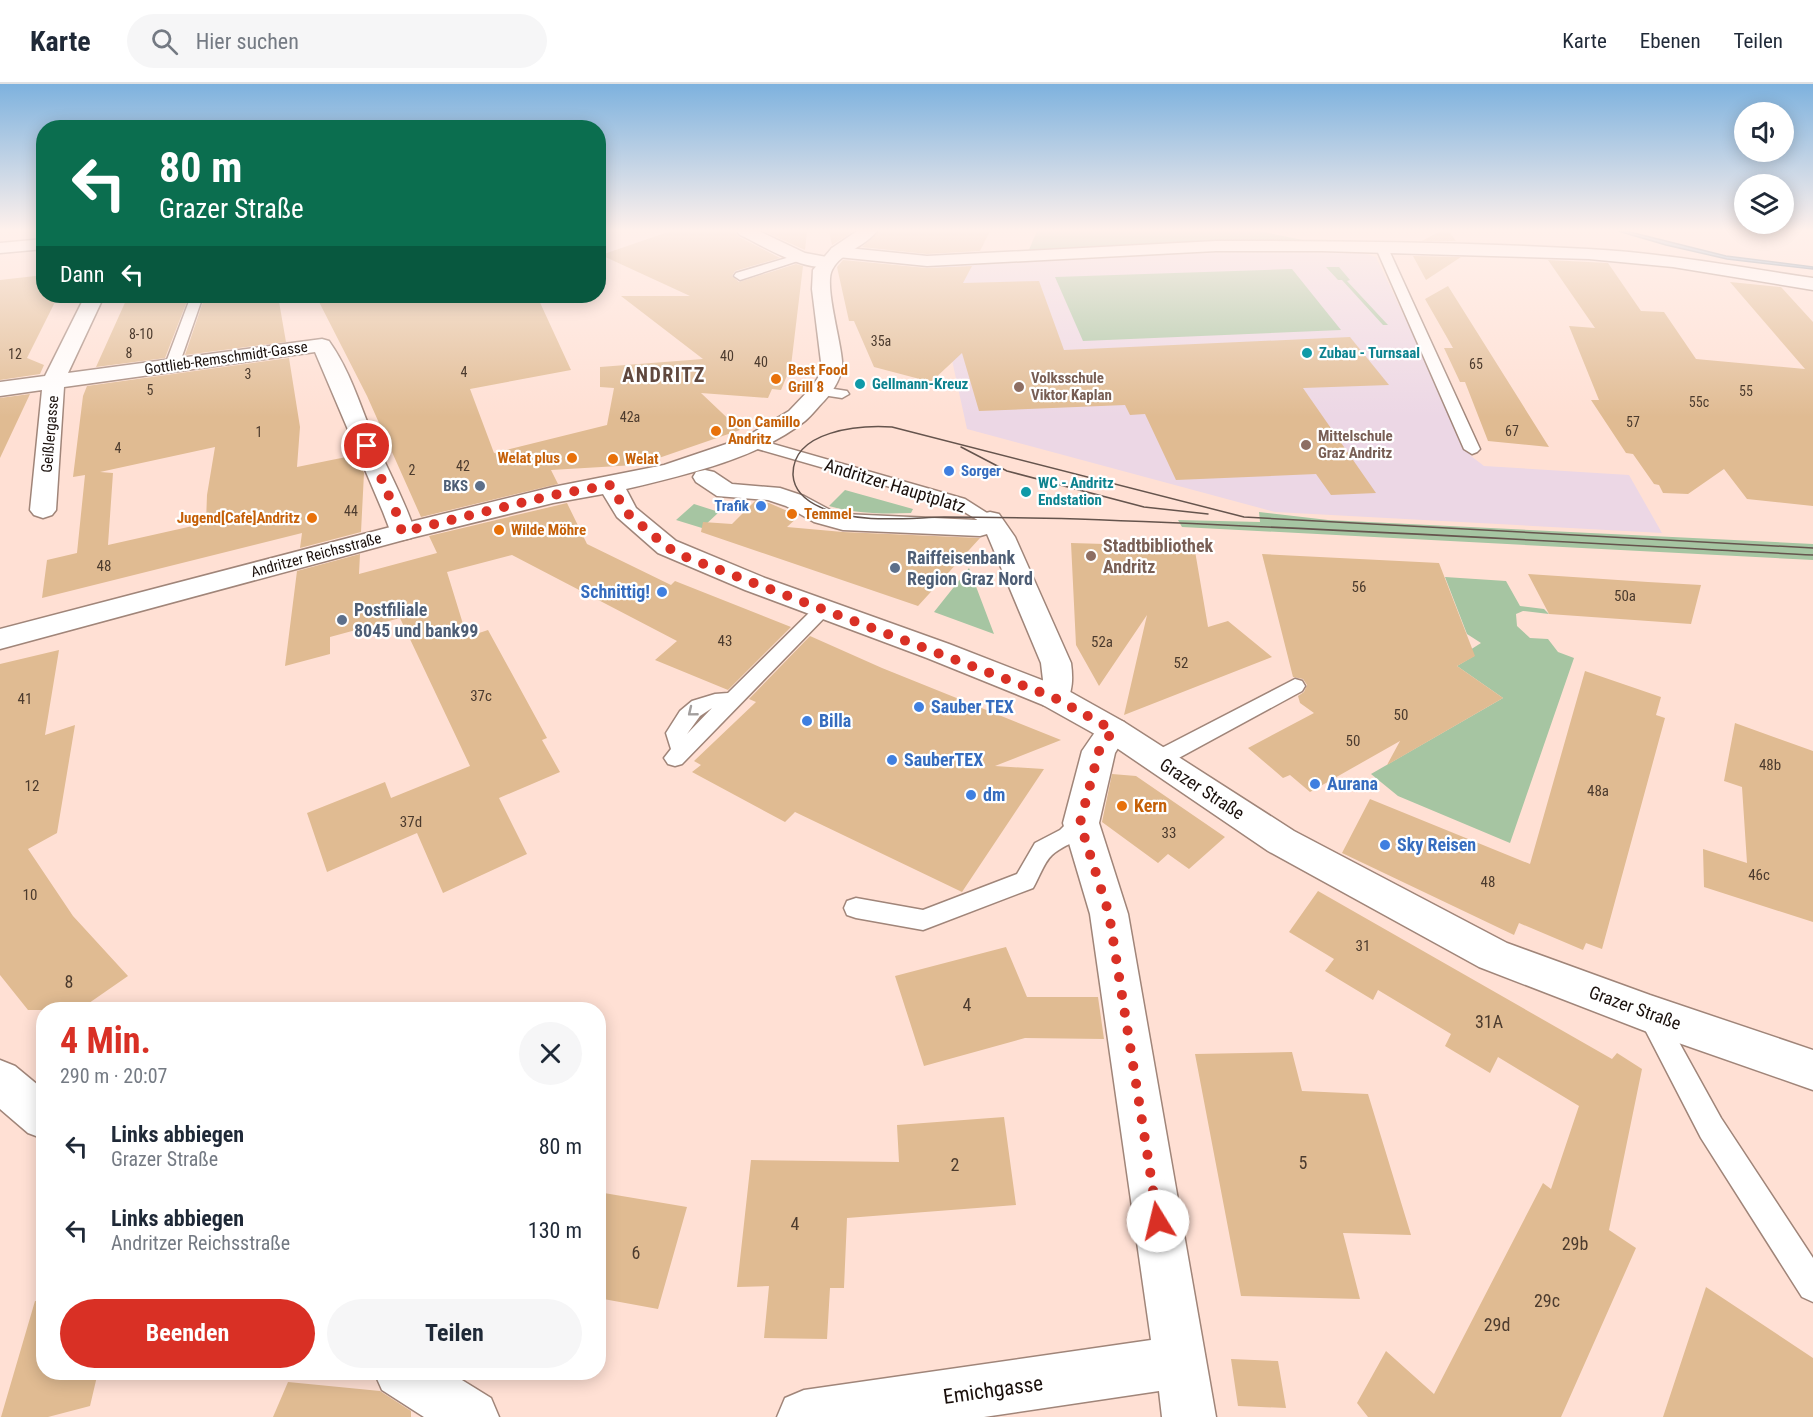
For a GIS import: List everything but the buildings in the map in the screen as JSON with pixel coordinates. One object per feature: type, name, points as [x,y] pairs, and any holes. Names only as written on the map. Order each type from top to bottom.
[{"type":"street","name":"Andritzer Reichsstraße","points":[[0,639],[402,532],[553,495],[611,485],[692,465],[752,444],[832,392],[830,376],[832,362],[822,293]]},
{"type":"street","name":"Geißlergasse","points":[[43,510],[54,381],[91,303]]},
{"type":"street","name":"Gottlieb-Remschmidt-Gasse","points":[[0,389],[322,345],[335,369],[361,435],[396,512],[402,532]]},
{"type":"street","name":"Andritzer Hauptplatz","points":[[705,477],[726,491],[771,493],[795,501],[823,517],[843,522],[985,524],[1002,537],[1056,663],[1058,680],[1053,697]]},
{"type":"street","name":"Grazer Straße","points":[[611,485],[626,512],[667,547],[694,560],[1053,697],[1113,730],[1281,841],[1493,955],[1650,1014],[1813,1070]]},
{"type":"street","points":[[1113,730],[1099,751],[1080,823],[1109,914],[1189,1417]]},
{"type":"street","points":[[0,1081],[36,1111]]},
{"type":"street","name":"Emichgasse","points":[[804,1417],[1181,1362]]},
{"type":"street","points":[[413,1380],[472,1417]]},
{"type":"lane","points":[[1402,293],[1472,449]]},
{"type":"lane","points":[[172,365],[194,303]]},
{"type":"lane","name":"Andritzer Hauptplatz","points":[[752,444],[959,502],[985,524]]},
{"type":"lane","points":[[679,755],[823,609]]},
{"type":"lane","points":[[1157,760],[1295,686]]},
{"type":"lane","points":[[856,908],[923,920],[1024,881],[1043,849],[1068,836],[1080,823]]},
{"type":"lane","points":[[1650,1014],[1711,1128],[1813,1286]]},
{"type":"shaded area","points":[[948,293],[1393,293],[1471,456],[1484,466],[1629,475],[1662,533],[1275,512],[967,429],[950,351],[971,344]]},
{"type":"green space","points":[[1062,293],[1311,293],[1341,330],[1083,341]]},
{"type":"green space","points":[[1354,293],[1358,293],[1388,325],[1383,325]]},
{"type":"green space","points":[[845,490],[913,509],[911,513],[880,513],[850,511],[829,506]]},
{"type":"green space","points":[[694,504],[719,512],[702,528],[676,520]]},
{"type":"green space","points":[[1259,512],[1328,520],[1813,544],[1813,560],[1182,527],[1178,520],[1260,522]]},
{"type":"green space","points":[[969,568],[994,634],[934,612]]},
{"type":"green space","points":[[1445,577],[1506,581],[1520,606],[1544,609],[1549,614],[1523,611],[1516,614],[1517,626],[1530,638],[1548,639],[1558,652],[1574,658],[1510,843],[1398,796],[1371,774],[1503,698],[1457,666],[1474,656],[1470,650],[1481,643],[1467,634]]},
{"type":"tram line","points":[[1813,548],[1244,517],[892,427],[846,429],[815,440],[804,448],[796,460],[793,475],[799,491],[812,503],[837,513],[867,518],[1078,519],[1813,555]]},
{"type":"tram line","points":[[961,447],[1007,471],[1144,507],[1208,514]]},
{"type":"place","name":"Zubau - Turnsaal","points":[[1307,353]]},
{"type":"place","name":"Best Food Grill 8","points":[[776,379]]},
{"type":"place","name":"Gellmann-Kreuz","points":[[860,384]]},
{"type":"place","name":"Volksschule Viktor Kaplan","points":[[1019,387]]},
{"type":"place","name":"Don Camillo Andritz","points":[[716,431]]},
{"type":"place","name":"Mittelschule Graz Andritz","points":[[1306,445]]},
{"type":"place","name":"Welat plus","points":[[572,458]]},
{"type":"place","name":"Welat","points":[[613,459]]},
{"type":"place","name":"Sorger","points":[[949,471]]},
{"type":"place","name":"BKS","points":[[480,486]]},
{"type":"place","name":"WC - Andritz Endstation","points":[[1026,492]]},
{"type":"place","name":"Trafik","points":[[761,506]]},
{"type":"place","name":"Temmel","points":[[792,514]]},
{"type":"place","name":"Jugend[Cafe]Andritz","points":[[312,518]]},
{"type":"place","name":"Wilde Möhre","points":[[499,530]]},
{"type":"place","name":"Stadtbibliothek Andritz","points":[[1091,556]]},
{"type":"place","name":"Raiffeisenbank Region Graz Nord","points":[[895,568]]},
{"type":"place","name":"Schnittig!","points":[[662,592]]},
{"type":"place","name":"Postfiliale 8045 und bank99","points":[[342,620]]},
{"type":"place","name":"Sauber TEX","points":[[919,707]]},
{"type":"place","name":"Billa","points":[[807,721]]},
{"type":"place","name":"SauberTEX","points":[[892,760]]},
{"type":"place","name":"Aurana","points":[[1315,784]]},
{"type":"place","name":"dm","points":[[971,795]]},
{"type":"place","name":"Kern","points":[[1122,806]]},
{"type":"place","name":"Sky Reisen","points":[[1385,845]]},
{"type":"district","name":"ANDRITZ","points":[[664,375]]},
{"type":"route","points":[[367,446],[396,512],[402,532],[553,495],[611,485],[626,512],[633,519],[667,547],[683,556],[939,651],[1053,697],[1113,730],[1099,751],[1080,823],[1109,914],[1158,1221]]}]
